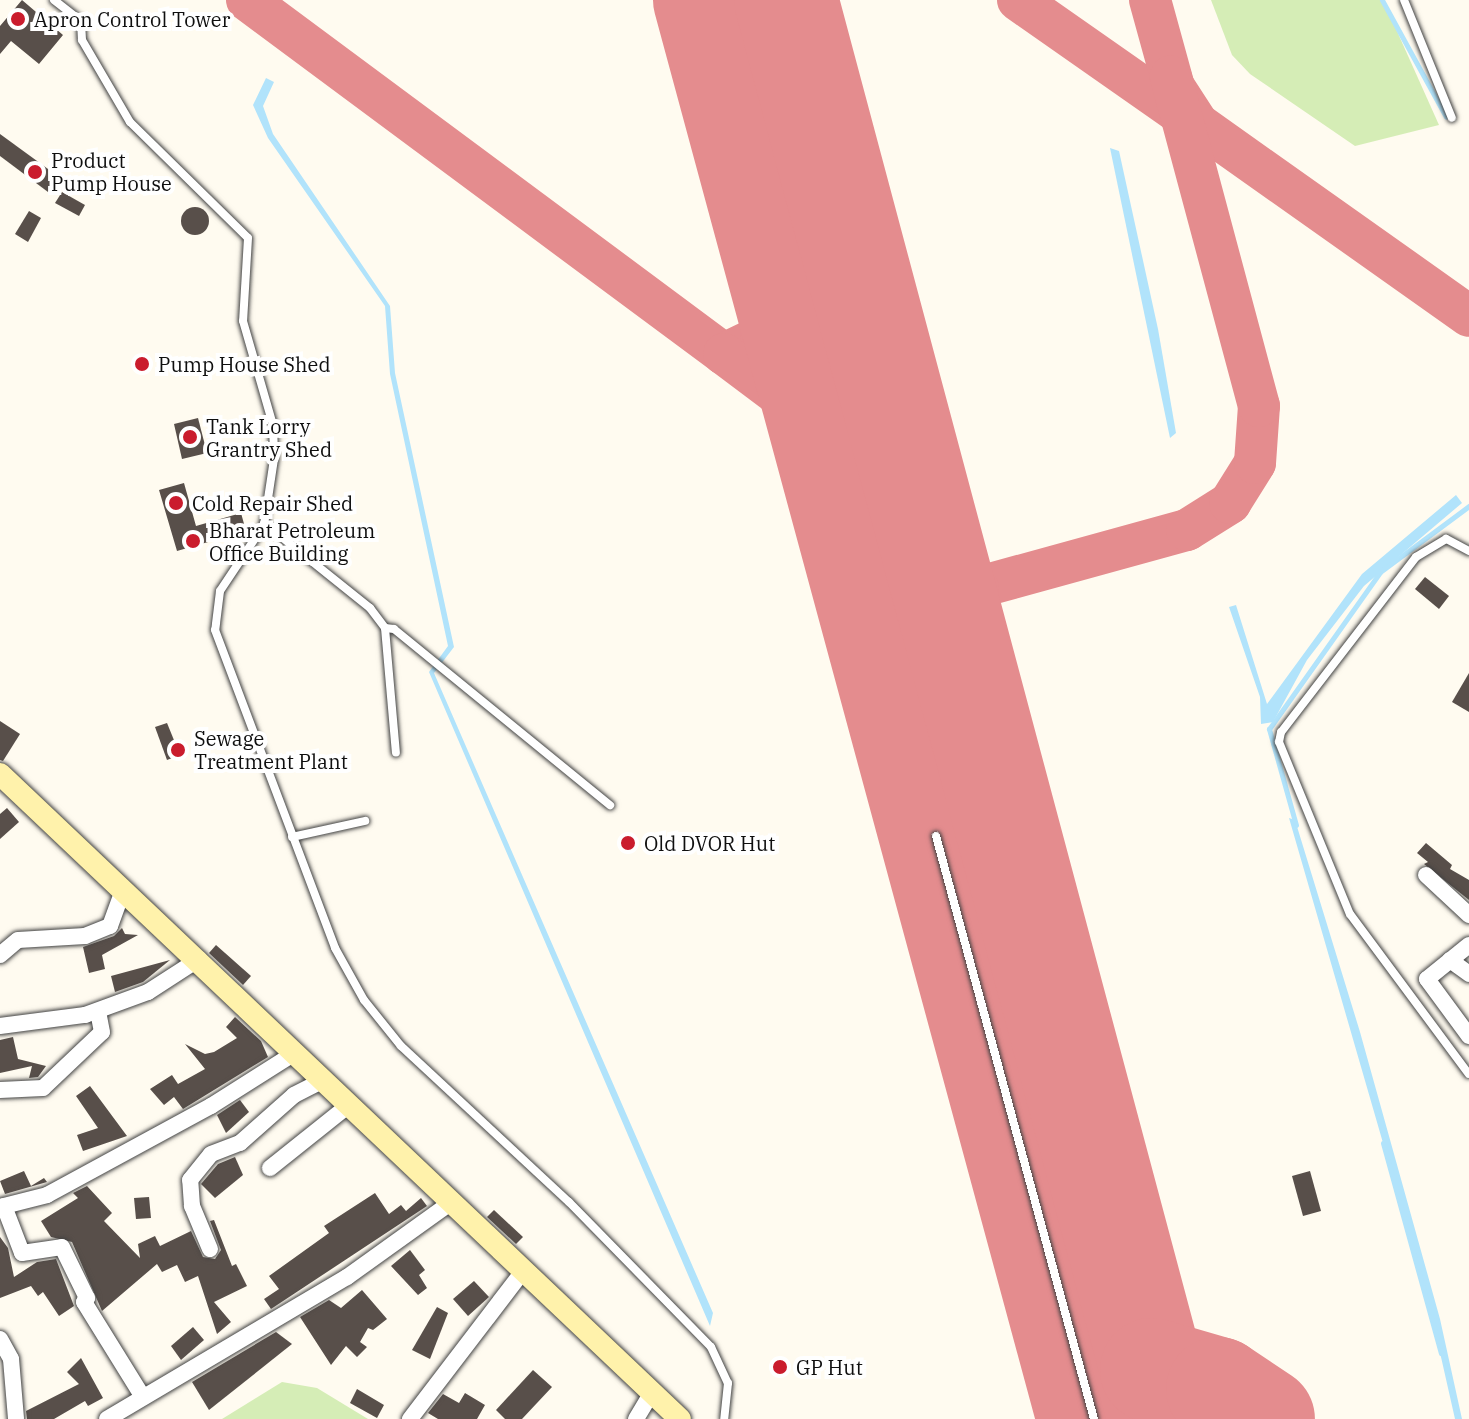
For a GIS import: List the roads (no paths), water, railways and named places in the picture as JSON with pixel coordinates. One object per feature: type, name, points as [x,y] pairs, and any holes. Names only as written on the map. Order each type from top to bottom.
[{"type":"street","points":[[0,774],[199,959],[449,1204],[680,1419]]},
{"type":"street","points":[[1426,875],[1469,915]]},
{"type":"street","points":[[0,955],[18,940],[85,936],[110,926],[123,891]]},
{"type":"street","points":[[1469,945],[1427,979],[1469,1036]]},
{"type":"street","points":[[0,1026],[98,1011],[148,992],[199,959]]},
{"type":"street","points":[[1450,960],[1469,974]]},
{"type":"street","points":[[0,1090],[43,1088],[102,1032],[98,1011]]},
{"type":"street","points":[[143,1397],[89,1311],[62,1247],[22,1253],[2,1206],[47,1195],[211,1106],[296,1052]]},
{"type":"street","points":[[210,1249],[192,1206],[190,1180],[211,1154],[240,1143],[294,1095],[324,1080]]},
{"type":"street","points":[[270,1168],[349,1105]]},
{"type":"street","points":[[107,1419],[347,1277],[449,1204]]},
{"type":"street","points":[[410,1419],[523,1271]]},
{"type":"street","points":[[0,1339],[11,1359],[16,1419]]},
{"type":"street","points":[[636,1419],[653,1391]]},
{"type":"lane","points":[[54,0],[81,21],[82,40],[130,122],[248,238],[243,321],[275,446],[264,523],[220,591],[215,630],[335,948],[371,1011],[418,1063],[569,1202],[711,1347],[728,1383],[724,1419]]},
{"type":"lane","points":[[1404,0],[1452,118]]},
{"type":"lane","points":[[264,523],[370,608],[385,628],[396,753]]},
{"type":"lane","points":[[1469,551],[1446,539],[1411,561],[1281,732],[1279,742],[1350,914],[1469,1074]]},
{"type":"lane","points":[[385,628],[394,629],[610,805]]},
{"type":"lane","points":[[292,837],[365,821]]},
{"type":"lane","points":[[936,836],[1094,1419]]},
{"type":"water","points":[[266,78],[274,82],[263,106],[273,134],[390,306],[395,373],[454,647],[434,673],[713,1313],[710,1326],[429,672],[448,646],[390,374],[385,306],[268,138],[253,105]]},
{"type":"water","points":[[1110,148],[1119,151],[1158,329],[1176,433],[1170,438]]},
{"type":"water","points":[[1456,495],[1462,503],[1364,586],[1307,660],[1273,722],[1261,724],[1260,697],[1229,607],[1236,605],[1267,704],[1362,574]]},
{"type":"water","points":[[1289,818],[1295,820],[1360,1032],[1440,1319],[1462,1419],[1455,1419],[1427,1295]]},
{"type":"waterway","points":[[1382,0],[1446,117]]},
{"type":"waterway","points":[[1296,825],[1269,729],[1380,572],[1469,506]]},
{"type":"waterway","points":[[1383,1143],[1441,1353]]},
{"type":"place","name":"Apron Control Tower","points":[[18,19]]},
{"type":"place","name":"Product Pump House","points":[[35,172]]},
{"type":"place","name":"Pump House Shed","points":[[142,364]]},
{"type":"place","name":"Tank Lorry Grantry Shed","points":[[190,437]]},
{"type":"place","name":"Cold Repair Shed","points":[[176,503]]},
{"type":"place","name":"Bharat Petroleum Office Building","points":[[193,541]]},
{"type":"place","name":"Sewage Treatment Plant","points":[[178,750]]},
{"type":"place","name":"Old DVOR Hut","points":[[628,843]]},
{"type":"place","name":"GP Hut","points":[[780,1367]]}]
